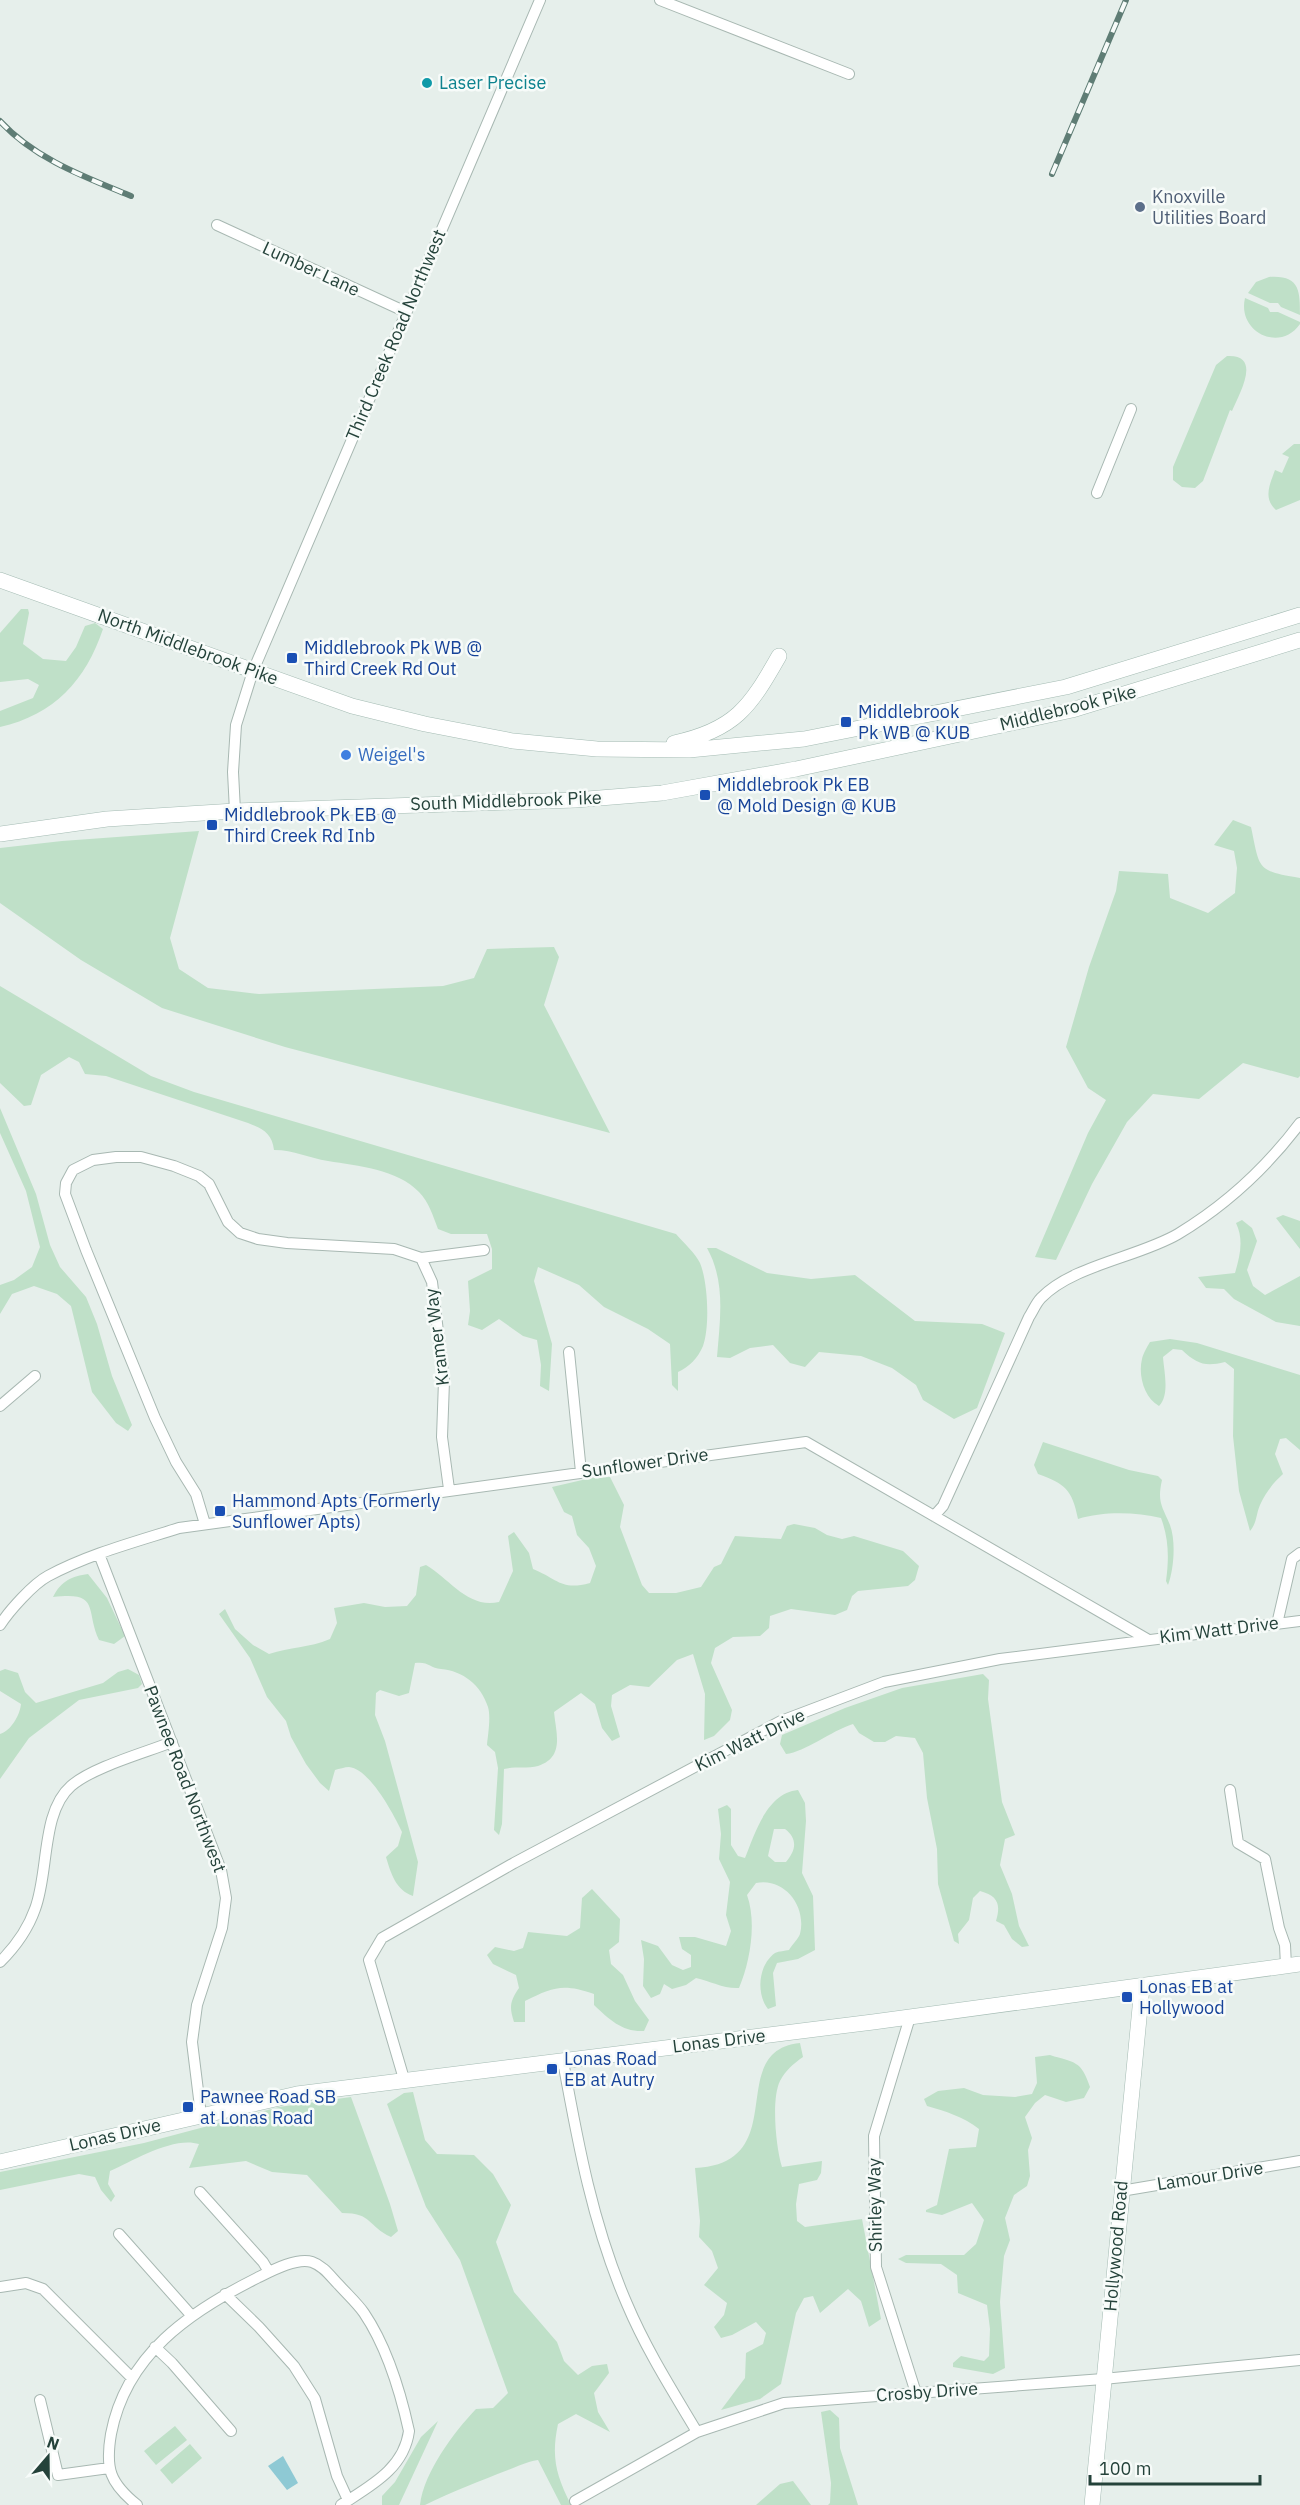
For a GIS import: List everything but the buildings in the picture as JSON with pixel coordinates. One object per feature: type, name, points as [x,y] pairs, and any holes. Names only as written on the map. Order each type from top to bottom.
[{"type":"main road","name":"North Middlebrook Pike","points":[[0,580],[352,706],[436,726],[513,741],[597,749],[689,750],[804,739]]},
{"type":"main road","name":"Middlebrook Pike","points":[[804,739],[1066,687],[1300,615]]},
{"type":"main road","name":"Middlebrook Pike","points":[[796,769],[1072,710],[1300,640]]},
{"type":"main road","points":[[643,750],[696,738],[722,727],[746,709],[757,695],[779,656]]},
{"type":"main road","name":"South Middlebrook Pike","points":[[0,834],[107,819],[235,811],[574,800],[662,793],[796,769]]},
{"type":"main road","name":"Lonas Drive","points":[[0,2162],[297,2094],[1142,1987],[1293,1965]]},
{"type":"main road","name":"Hollywood Road","points":[[1092,2505],[1142,1987]]},
{"type":"street","name":"Third Creek Road Northwest","points":[[235,811],[235,733],[241,703],[253,671],[540,0]]},
{"type":"street","points":[[660,0],[849,74]]},
{"type":"street","name":"Lumber Lane","points":[[217,225],[406,312]]},
{"type":"street","points":[[1097,493],[1131,409]]},
{"type":"street","points":[[934,1516],[943,1506],[1039,1299],[1062,1281],[1177,1235],[1224,1202],[1266,1165],[1300,1123]]},
{"type":"street","points":[[205,1524],[196,1494],[176,1462],[155,1418],[65,1194],[66,1183],[73,1170],[93,1160],[141,1157],[199,1176],[209,1184],[228,1222],[240,1233],[258,1239],[287,1243],[394,1249],[422,1258],[484,1250]]},
{"type":"street","name":"Kramer Way","points":[[422,1258],[432,1282],[444,1381],[442,1437],[449,1489]]},
{"type":"street","points":[[569,1352],[581,1472]]},
{"type":"street","points":[[0,1406],[35,1376]]},
{"type":"street","name":"Sunflower Drive","points":[[0,1625],[3,1612],[46,1576],[99,1554],[179,1528],[449,1489],[806,1442],[1147,1639]]},
{"type":"street","points":[[1277,1624],[1292,1559],[1300,1553]]},
{"type":"street","name":"Pawnee Road Northwest","points":[[99,1554],[221,1870],[226,1898],[222,1928],[197,2006],[192,2042],[201,2115]]},
{"type":"street","name":"Kim Watt Drive","points":[[404,2079],[369,1960],[382,1938],[514,1863],[781,1721],[884,1682],[1000,1659],[1300,1621]]},
{"type":"street","points":[[0,1962],[12,1951],[36,1908],[58,1803],[71,1786],[93,1773],[172,1742]]},
{"type":"street","points":[[1230,1790],[1238,1843],[1265,1859],[1279,1928],[1293,1965]]},
{"type":"street","name":"Shirley Way","points":[[910,2017],[874,2136],[876,2266],[916,2393]]},
{"type":"street","points":[[562,2061],[585,2179],[602,2240],[626,2303],[645,2343],[697,2432]]},
{"type":"street","name":"Lamour Drive","points":[[1121,2191],[1300,2161]]},
{"type":"street","points":[[200,2192],[263,2262],[269,2272]]},
{"type":"street","points":[[118,2234],[191,2315]]},
{"type":"street","points":[[137,2505],[120,2492],[109,2468],[109,2445],[113,2423],[121,2395],[132,2378],[155,2347],[191,2315],[225,2294],[269,2272],[297,2262],[310,2261],[321,2265],[363,2311],[382,2343],[405,2414],[409,2431],[407,2446],[385,2476],[345,2502],[315,2399],[294,2366],[260,2327],[225,2294]]},
{"type":"street","points":[[0,2287],[26,2283],[43,2289],[132,2378]]},
{"type":"street","points":[[155,2347],[172,2363],[231,2431]]},
{"type":"street","name":"Crosby Drive","points":[[575,2501],[697,2432],[784,2403],[1103,2379],[1300,2360]]},
{"type":"street","points":[[40,2400],[58,2475],[109,2468]]},
{"type":"green space","points":[[1269,277],[1287,279],[1296,286],[1300,299],[1300,315],[1281,307],[1278,303],[1270,303],[1248,293],[1256,282]]},
{"type":"green space","points":[[1245,298],[1268,308],[1270,312],[1278,312],[1300,324],[1292,333],[1282,337],[1262,335],[1247,320],[1244,310]]},
{"type":"green space","points":[[1227,356],[1238,357],[1244,361],[1246,376],[1243,386],[1232,411],[1230,410],[1203,481],[1195,488],[1182,487],[1173,480],[1173,467],[1216,365]]},
{"type":"green space","points":[[1294,444],[1300,444],[1300,500],[1276,510],[1269,500],[1270,485],[1275,470],[1282,473],[1289,457],[1282,454]]},
{"type":"green space","points":[[21,609],[28,609],[29,613],[23,644],[43,659],[66,661],[76,647],[85,626],[95,623],[103,629],[87,664],[65,693],[36,714],[0,727],[0,711],[33,698],[39,685],[28,679],[0,682],[0,633]]},
{"type":"green space","points":[[1233,820],[1251,827],[1256,852],[1262,866],[1275,873],[1300,878],[1300,1076],[1298,1078],[1243,1063],[1199,1099],[1153,1094],[1127,1122],[1092,1184],[1056,1260],[1035,1257],[1088,1133],[1106,1100],[1088,1088],[1066,1047],[1089,967],[1116,891],[1119,871],[1168,874],[1170,898],[1208,913],[1235,893],[1237,868],[1234,851],[1214,845]]},
{"type":"green space","points":[[199,831],[170,938],[179,969],[208,988],[259,994],[443,986],[474,978],[487,949],[554,947],[559,957],[544,1005],[610,1133],[285,1047],[162,1008],[81,960],[0,903],[0,848]]},
{"type":"green space","points":[[0,986],[151,1076],[194,1092],[676,1234],[695,1256],[703,1271],[707,1316],[705,1338],[701,1350],[693,1362],[678,1372],[678,1391],[672,1385],[670,1344],[648,1329],[604,1307],[579,1285],[538,1267],[534,1281],[552,1344],[549,1391],[540,1386],[541,1365],[537,1340],[523,1336],[499,1319],[482,1330],[468,1325],[470,1311],[468,1281],[492,1269],[492,1249],[487,1234],[451,1234],[438,1229],[422,1196],[400,1178],[364,1167],[274,1150],[269,1136],[253,1125],[106,1076],[85,1074],[79,1062],[69,1057],[41,1075],[31,1105],[24,1106],[0,1083]]},
{"type":"green space","points":[[0,1108],[36,1194],[50,1245],[60,1267],[86,1297],[97,1324],[112,1376],[132,1425],[128,1431],[116,1423],[92,1392],[71,1306],[57,1294],[34,1286],[12,1294],[0,1314],[0,1285],[14,1280],[32,1267],[40,1247],[26,1191],[0,1133]]},
{"type":"green space","points":[[1283,1215],[1300,1221],[1300,1249],[1276,1218]]},
{"type":"green space","points":[[1242,1220],[1252,1228],[1257,1241],[1247,1270],[1253,1286],[1265,1295],[1300,1276],[1300,1326],[1276,1322],[1234,1299],[1224,1289],[1206,1288],[1198,1277],[1235,1273],[1241,1242],[1236,1223]]},
{"type":"green space","points":[[707,1248],[716,1248],[767,1273],[811,1279],[855,1275],[915,1321],[982,1324],[1005,1333],[977,1408],[954,1419],[923,1400],[916,1385],[892,1368],[861,1356],[819,1352],[805,1367],[790,1363],[773,1345],[750,1348],[730,1358],[717,1357],[719,1288],[717,1274]]},
{"type":"green space","points":[[1170,1339],[1197,1343],[1300,1375],[1300,1450],[1286,1438],[1280,1439],[1275,1454],[1283,1474],[1265,1496],[1250,1531],[1239,1491],[1233,1436],[1234,1369],[1225,1362],[1202,1363],[1182,1350],[1173,1349],[1163,1357],[1165,1389],[1159,1406],[1149,1398],[1143,1386],[1141,1365],[1150,1342]]},
{"type":"green space","points":[[1043,1442],[1129,1470],[1158,1476],[1162,1480],[1160,1499],[1170,1525],[1174,1547],[1168,1585],[1166,1581],[1167,1541],[1161,1518],[1120,1513],[1078,1519],[1073,1501],[1066,1489],[1055,1481],[1038,1474],[1034,1465]]},
{"type":"green space","points":[[610,1477],[624,1505],[620,1527],[642,1585],[649,1593],[676,1593],[701,1587],[714,1567],[721,1564],[735,1536],[781,1539],[787,1526],[794,1524],[815,1528],[827,1535],[842,1539],[854,1536],[903,1551],[919,1566],[915,1580],[908,1586],[858,1591],[852,1596],[847,1610],[835,1615],[791,1609],[770,1616],[769,1628],[760,1636],[733,1637],[715,1648],[711,1663],[732,1710],[730,1720],[714,1736],[704,1740],[705,1694],[693,1654],[677,1660],[649,1687],[630,1685],[612,1695],[611,1706],[620,1737],[612,1741],[602,1728],[595,1704],[581,1693],[554,1712],[557,1744],[552,1757],[547,1762],[538,1766],[504,1769],[502,1824],[499,1835],[494,1830],[498,1768],[495,1752],[487,1745],[489,1716],[485,1699],[476,1686],[464,1676],[449,1670],[415,1663],[409,1693],[399,1696],[380,1690],[376,1693],[375,1715],[385,1741],[418,1862],[413,1896],[398,1886],[386,1857],[398,1846],[402,1832],[380,1794],[365,1776],[349,1767],[335,1770],[329,1791],[320,1783],[291,1737],[286,1721],[267,1697],[250,1658],[219,1614],[225,1609],[235,1629],[253,1645],[269,1654],[330,1639],[337,1623],[334,1608],[364,1603],[385,1607],[407,1606],[416,1595],[420,1567],[426,1565],[469,1597],[488,1603],[499,1602],[513,1571],[508,1536],[514,1532],[529,1553],[533,1569],[566,1585],[590,1583],[596,1566],[589,1548],[577,1535],[572,1516],[564,1512],[552,1487],[591,1478]]},
{"type":"green space","points":[[88,1574],[107,1598],[125,1636],[114,1644],[99,1640],[89,1605],[85,1600],[68,1596],[53,1597],[68,1580]]},
{"type":"green space","points":[[5,1669],[18,1673],[25,1692],[36,1703],[103,1683],[118,1672],[128,1669],[139,1675],[142,1684],[138,1688],[79,1700],[29,1738],[0,1779],[0,1734],[8,1730],[14,1722],[21,1704],[0,1691],[0,1671]]},
{"type":"green space","points":[[983,1674],[989,1680],[988,1699],[1002,1802],[1015,1835],[1005,1839],[1000,1865],[1012,1894],[1019,1926],[1029,1946],[1022,1947],[1012,1939],[1004,1925],[996,1921],[997,1902],[991,1895],[980,1891],[973,1898],[969,1920],[958,1934],[959,1944],[954,1941],[938,1884],[937,1849],[927,1798],[923,1753],[915,1738],[896,1736],[885,1742],[874,1742],[859,1733],[853,1724],[786,1754],[780,1744],[782,1735],[845,1708],[902,1688]]},
{"type":"green space","points":[[798,1790],[805,1803],[802,1873],[813,1896],[815,1950],[798,1959],[777,1963],[773,1973],[776,2006],[768,2009],[760,1988],[762,1972],[769,1958],[780,1951],[789,1950],[800,1934],[800,1913],[797,1904],[784,1889],[766,1882],[756,1883],[747,1895],[752,1918],[751,1942],[739,1988],[722,1986],[696,1978],[686,1985],[672,1989],[664,1984],[660,1994],[651,1998],[643,1986],[644,1959],[641,1940],[658,1946],[672,1965],[683,1970],[691,1967],[691,1955],[682,1949],[679,1937],[695,1937],[726,1946],[731,1931],[726,1915],[730,1882],[719,1859],[721,1834],[718,1809],[727,1805],[731,1809],[731,1845],[738,1856],[745,1858],[753,1837],[770,1806],[787,1793]],"holes":[[[774,1829],[785,1829],[794,1841],[794,1849],[786,1862],[775,1862],[768,1856]]]},
{"type":"green space","points":[[592,1889],[620,1919],[619,1942],[609,1950],[611,1964],[623,1975],[635,2001],[649,2020],[644,2031],[623,2027],[611,2020],[594,2005],[594,1994],[574,1988],[558,1988],[525,2001],[525,2022],[514,2022],[511,2008],[519,1988],[516,1975],[493,1964],[487,1955],[495,1947],[514,1951],[523,1948],[528,1932],[567,1936],[580,1928],[582,1898]]},
{"type":"green space","points":[[800,2043],[803,2057],[785,2074],[777,2089],[775,2124],[780,2159],[782,2167],[822,2161],[821,2173],[817,2180],[799,2184],[796,2204],[797,2221],[805,2227],[862,2219],[881,2319],[869,2327],[861,2301],[848,2289],[820,2313],[813,2296],[804,2298],[796,2313],[781,2384],[760,2399],[721,2410],[745,2378],[746,2353],[763,2344],[766,2333],[756,2322],[732,2335],[721,2338],[714,2327],[724,2315],[727,2303],[704,2285],[718,2268],[712,2251],[699,2237],[700,2221],[695,2168],[725,2162],[742,2147],[751,2128],[765,2065],[777,2050]]},
{"type":"green space","points":[[1050,2055],[1080,2067],[1090,2087],[1084,2098],[1066,2102],[1045,2095],[1035,2103],[1025,2117],[1032,2138],[1028,2150],[1030,2176],[1027,2186],[1014,2195],[1005,2218],[1010,2240],[1004,2256],[1000,2302],[1005,2368],[993,2374],[953,2367],[953,2363],[961,2356],[984,2361],[989,2356],[990,2329],[987,2305],[958,2293],[957,2275],[941,2264],[906,2263],[898,2259],[906,2255],[964,2255],[976,2244],[984,2220],[972,2203],[942,2215],[926,2212],[926,2210],[937,2205],[949,2149],[976,2147],[979,2129],[961,2118],[927,2106],[924,2099],[938,2091],[964,2088],[983,2095],[1015,2097],[1032,2094],[1037,2083],[1035,2057]]},
{"type":"green space","points":[[413,2092],[425,2140],[437,2154],[474,2155],[493,2174],[511,2205],[496,2242],[514,2292],[557,2342],[564,2361],[578,2375],[592,2366],[607,2364],[609,2373],[594,2393],[598,2412],[610,2432],[576,2414],[558,2424],[555,2446],[556,2466],[571,2505],[561,2505],[538,2460],[420,2505],[427,2479],[441,2453],[459,2429],[476,2409],[493,2408],[508,2393],[460,2260],[426,2207],[387,2104],[404,2093]]},
{"type":"green space","points":[[351,2097],[398,2231],[391,2237],[359,2215],[342,2213],[307,2175],[272,2172],[246,2161],[189,2168],[199,2144],[189,2142],[154,2150],[110,2171],[108,2184],[115,2196],[111,2202],[101,2190],[95,2177],[79,2174],[0,2190],[0,2172],[144,2143],[279,2107]]},
{"type":"green space","points":[[830,2410],[839,2418],[840,2448],[858,2505],[828,2505],[831,2483],[821,2412]]},
{"type":"green space","points":[[438,2421],[399,2505],[382,2505],[382,2496],[395,2482],[421,2437]]},
{"type":"green space","points":[[175,2426],[187,2440],[156,2465],[144,2451]]},
{"type":"green space","points":[[190,2444],[202,2458],[172,2484],[160,2470]]},
{"type":"green space","points":[[793,2481],[811,2505],[756,2505],[780,2484]]},
{"type":"water","points":[[283,2456],[298,2483],[287,2490],[268,2466]]},
{"type":"railway","points":[[1052,174],[1126,0]]},
{"type":"railway","points":[[0,121],[29,146],[61,166],[131,196]]},
{"type":"place","name":"Laser Precise","points":[[427,83]]},
{"type":"place","name":"Knoxville Utilities Board","points":[[1140,207]]},
{"type":"place","name":"Middlebrook Pk WB @ Third Creek Rd Out","points":[[292,658]]},
{"type":"place","name":"Middlebrook Pk WB @ KUB","points":[[846,722]]},
{"type":"place","name":"Weigel's","points":[[346,755]]},
{"type":"place","name":"Middlebrook Pk EB @ Mold Design @ KUB","points":[[705,795]]},
{"type":"place","name":"Middlebrook Pk EB @ Third Creek Rd Inb","points":[[212,825]]},
{"type":"place","name":"Hammond Apts (Formerly Sunflower Apts)","points":[[220,1511]]},
{"type":"place","name":"Lonas EB at Hollywood","points":[[1127,1997]]},
{"type":"place","name":"Lonas Road EB at Autry","points":[[552,2069]]},
{"type":"place","name":"Pawnee Road SB at Lonas Road","points":[[188,2107]]}]
